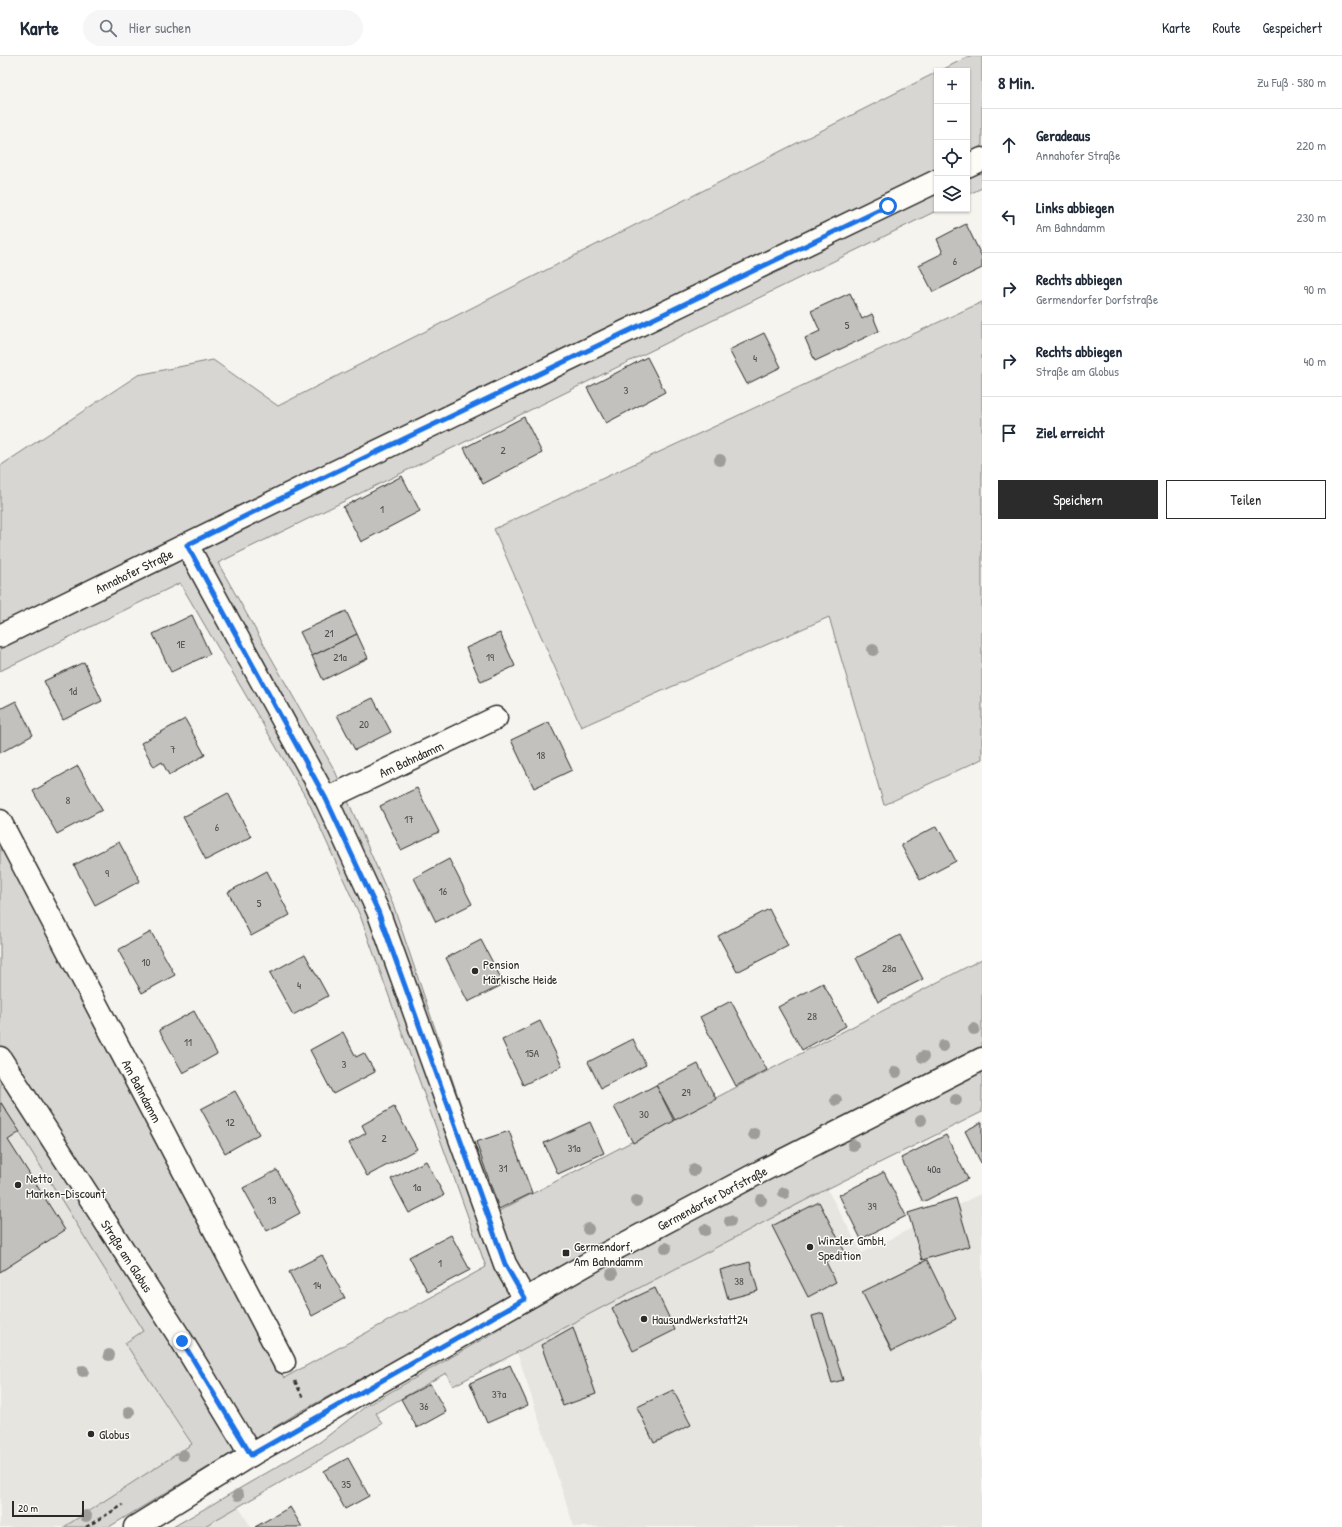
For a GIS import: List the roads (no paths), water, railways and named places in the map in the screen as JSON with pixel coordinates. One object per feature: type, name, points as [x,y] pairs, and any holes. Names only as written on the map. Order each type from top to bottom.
[{"type":"street","points":[[970,165],[982,159]]},
{"type":"street","name":"Annahofer Straße","points":[[0,636],[934,182]]},
{"type":"street","points":[[187,545],[326,799],[378,911],[505,1264],[525,1299]]},
{"type":"street","name":"Am Bahndamm","points":[[326,799],[496,718]]},
{"type":"street","name":"Am Bahndamm","points":[[0,821],[284,1362]]},
{"type":"street","name":"Straße am Globus","points":[[0,1058],[182,1341],[251,1455]]},
{"type":"street","name":"Germendorfer Dorfstraße","points":[[135,1527],[251,1455],[598,1258],[756,1174],[982,1059]]},
{"type":"place","name":"Pension Märkische Heide","points":[[475,971]]},
{"type":"place","name":"Netto Marken-Discount","points":[[18,1185]]},
{"type":"place","name":"Winzler GmbH, Spedition","points":[[810,1247]]},
{"type":"place","name":"Germendorf, Am Bahndamm","points":[[566,1253]]},
{"type":"place","name":"HausundWerkstatt24","points":[[644,1319]]},
{"type":"place","name":"Globus","points":[[91,1434]]}]
